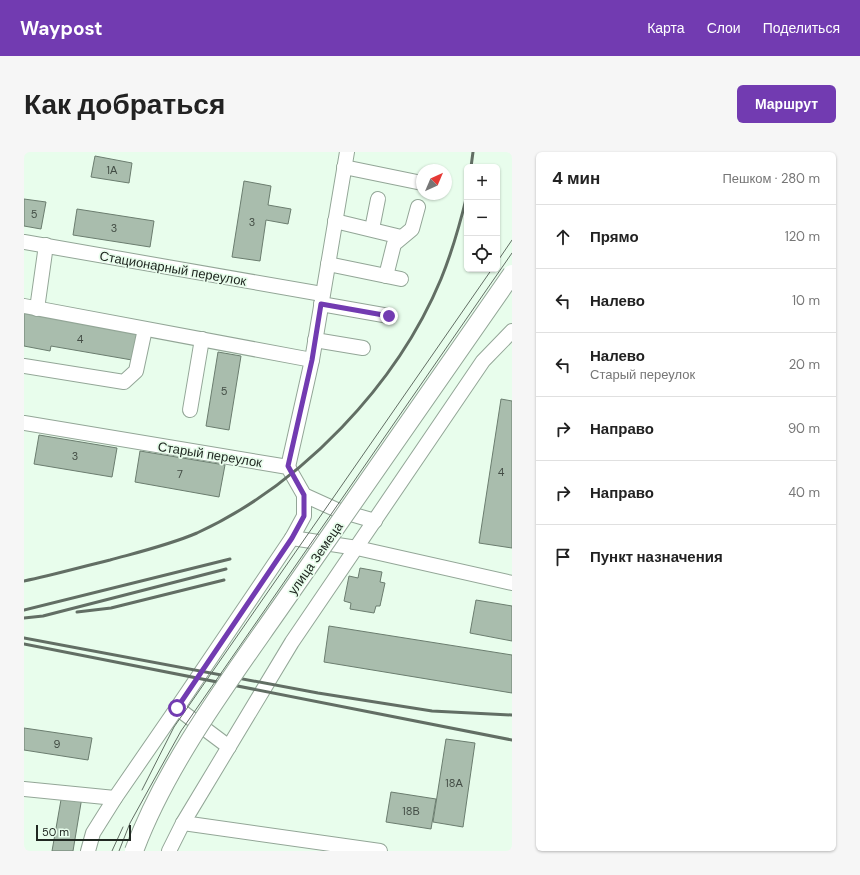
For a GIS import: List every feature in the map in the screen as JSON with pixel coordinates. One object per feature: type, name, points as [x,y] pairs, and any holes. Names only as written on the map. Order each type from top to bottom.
[{"type":"main road","name":"улица Земеца","points":[[134,851],[141,833],[176,764],[225,686],[512,274]]},
{"type":"street","points":[[88,851],[94,833],[115,798],[292,538],[304,516],[304,495],[288,466],[316,340],[347,152]]},
{"type":"street","points":[[344,167],[416,181]]},
{"type":"street","points":[[372,229],[378,199]]},
{"type":"street","points":[[386,276],[394,244],[412,229],[418,207]]},
{"type":"street","points":[[335,221],[401,237]]},
{"type":"street","name":"Стационарный переулок","points":[[24,242],[322,299],[389,316]]},
{"type":"street","points":[[46,245],[31,307],[312,360]]},
{"type":"street","points":[[328,264],[401,279]]},
{"type":"street","points":[[24,366],[124,382],[136,371],[145,328]]},
{"type":"street","points":[[169,851],[183,823],[292,642],[483,361],[512,331]]},
{"type":"street","points":[[190,410],[202,339]]},
{"type":"street","points":[[316,340],[363,348]]},
{"type":"street","name":"Старый переулок","points":[[24,423],[288,466]]},
{"type":"street","points":[[304,495],[337,510],[375,521]]},
{"type":"street","points":[[292,538],[357,548],[512,583]]},
{"type":"street","points":[[177,708],[229,747]]},
{"type":"street","points":[[24,789],[115,798]]},
{"type":"street","points":[[183,823],[380,851]]},
{"type":"building","points":[[95,156],[132,163],[129,183],[91,177]]},
{"type":"building","points":[[244,181],[271,186],[268,205],[291,209],[288,224],[266,220],[260,261],[232,257]]},
{"type":"building","points":[[24,199],[46,202],[41,229],[24,226]]},
{"type":"building","points":[[77,209],[154,221],[150,247],[73,235]]},
{"type":"building","points":[[24,308],[137,333],[132,360],[51,346],[50,351],[24,346]]},
{"type":"building","points":[[218,352],[241,356],[229,430],[206,426]]},
{"type":"building","points":[[501,399],[512,401],[512,548],[479,543]]},
{"type":"building","points":[[39,435],[117,448],[112,477],[34,464]]},
{"type":"building","points":[[140,451],[225,465],[219,497],[135,482]]},
{"type":"building","points":[[360,568],[382,572],[380,582],[385,583],[380,606],[376,606],[374,613],[350,609],[351,603],[344,601],[349,576],[358,578]]},
{"type":"building","points":[[476,600],[512,606],[512,641],[470,633]]},
{"type":"building","points":[[329,626],[512,655],[512,693],[324,662]]},
{"type":"building","points":[[24,728],[92,738],[88,760],[24,750]]},
{"type":"building","points":[[446,739],[475,743],[463,827],[433,822]]},
{"type":"building","points":[[391,792],[436,799],[431,829],[386,822]]},
{"type":"building","points":[[62,794],[82,797],[73,851],[52,851]]},
{"type":"tram line","points":[[500,258],[512,240]]},
{"type":"tram line","points":[[119,851],[130,823],[181,731],[512,253]]},
{"type":"tram line","points":[[142,790],[174,727],[490,272]]},
{"type":"tram line","points":[[112,851],[123,827]]},
{"type":"railway","points":[[471,164],[473,152]]},
{"type":"railway","points":[[24,581],[143,551],[197,533],[236,513],[273,488],[308,459],[342,428],[372,393],[399,357],[422,318],[441,279],[456,238],[466,200]]},
{"type":"railway","points":[[24,610],[230,559]]},
{"type":"railway","points":[[24,618],[43,616],[226,569]]},
{"type":"railway","points":[[77,612],[111,608],[224,580]]},
{"type":"railway","points":[[24,638],[318,693],[432,711],[512,715]]},
{"type":"railway","points":[[24,644],[512,740]]},
{"type":"route","points":[[177,708],[292,538],[304,516],[304,495],[288,466],[312,360],[321,304],[389,316]]}]
